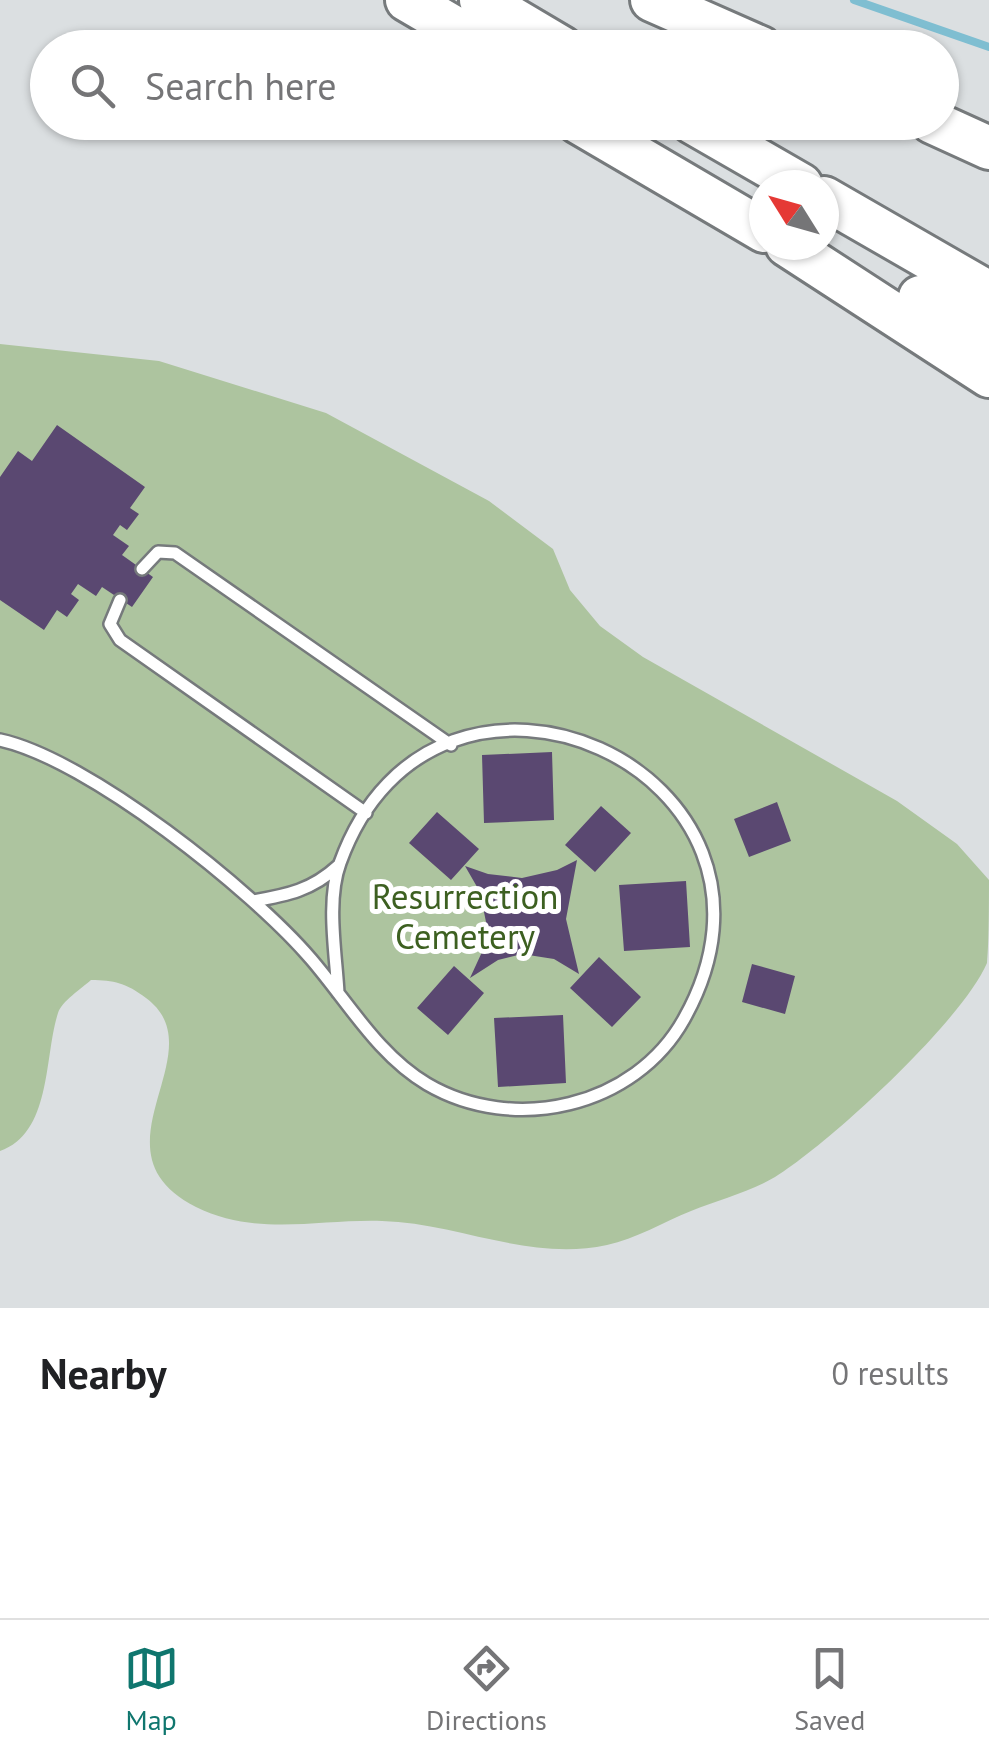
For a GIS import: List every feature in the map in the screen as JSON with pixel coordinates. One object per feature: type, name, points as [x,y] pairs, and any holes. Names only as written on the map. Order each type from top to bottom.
[{"type":"highway","points":[[372,0],[420,30]]},
{"type":"highway","points":[[407,0],[458,30]]},
{"type":"highway","points":[[481,0],[532,30]]},
{"type":"highway","points":[[652,0],[720,30]]},
{"type":"highway","points":[[959,134],[989,148]]},
{"type":"highway","points":[[608,140],[749,223]]},
{"type":"highway","points":[[649,140],[749,198]]},
{"type":"highway","points":[[723,140],[774,170]]},
{"type":"highway","points":[[839,207],[989,293]]},
{"type":"highway","points":[[839,251],[989,338]]},
{"type":"highway","points":[[810,260],[989,376]]},
{"type":"lane","points":[[142,569],[158,552],[175,553],[451,745]]},
{"type":"lane","points":[[120,600],[110,624],[120,640],[366,813]]},
{"type":"lane","points":[[0,740],[64,766],[156,823],[254,900],[392,1058],[428,1084],[467,1102],[520,1111],[565,1106],[612,1090],[672,1040],[694,1001],[710,959],[712,899],[707,868],[692,831],[662,791],[619,755],[575,736],[528,727],[478,734],[429,753],[393,780],[366,813],[338,866],[320,882],[297,894],[254,900]]},
{"type":"lane","points":[[338,866],[334,914],[338,993]]},
{"type":"green space","name":"Resurrection Cemetery","points":[[0,344],[159,361],[326,413],[489,501],[553,549],[570,590],[600,626],[643,657],[897,801],[957,844],[989,880],[987,963],[973,987],[923,1047],[860,1110],[775,1177],[607,1245],[550,1249],[382,1221],[288,1225],[242,1222],[196,1207],[165,1184],[152,1158],[151,1130],[169,1046],[165,1020],[146,998],[113,982],[91,980],[60,1009],[38,1111],[17,1142],[0,1151]]},
{"type":"building","points":[[57,425],[145,487],[130,508],[139,514],[127,530],[120,525],[113,535],[129,546],[122,555],[153,577],[132,607],[102,587],[96,596],[78,584],[71,594],[79,600],[67,617],[57,610],[44,630],[0,600],[0,477],[18,451],[32,461]]},
{"type":"building","points":[[552,752],[554,820],[484,823],[482,755]]},
{"type":"building","points":[[777,802],[791,841],[749,857],[734,819]]},
{"type":"building","points":[[601,806],[631,833],[595,872],[565,845]]},
{"type":"building","points":[[437,812],[479,849],[451,880],[409,843]]},
{"type":"building","points":[[577,860],[566,919],[579,974],[554,959],[522,954],[498,960],[470,978],[482,952],[486,922],[480,892],[465,866],[488,874],[522,878],[557,870]]},
{"type":"building","points":[[686,881],[690,947],[624,951],[619,885]]},
{"type":"building","points":[[599,957],[641,997],[612,1027],[570,988]]},
{"type":"building","points":[[752,964],[795,976],[785,1014],[742,1002]]},
{"type":"building","points":[[454,966],[484,993],[448,1035],[417,1008]]},
{"type":"building","points":[[563,1015],[566,1083],[498,1087],[494,1018]]},
{"type":"waterway","points":[[854,0],[940,30]]},
{"type":"waterway","points":[[959,37],[989,47]]}]
